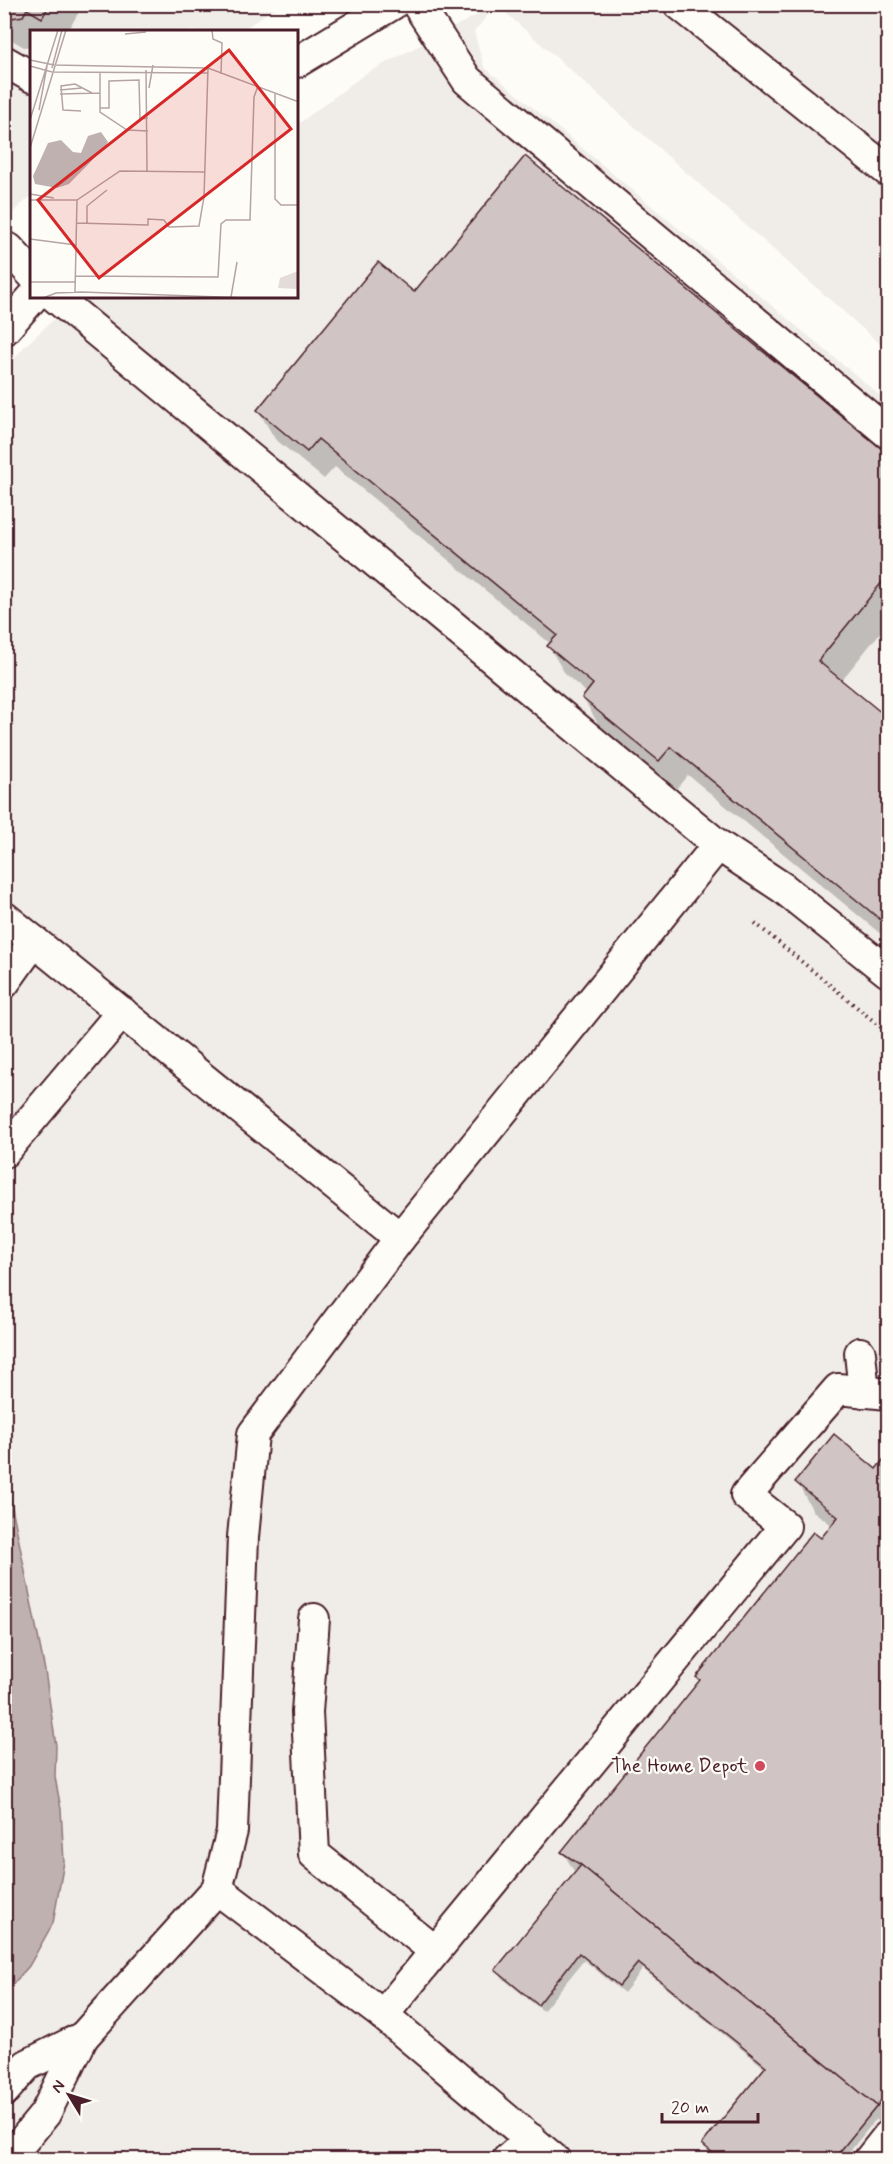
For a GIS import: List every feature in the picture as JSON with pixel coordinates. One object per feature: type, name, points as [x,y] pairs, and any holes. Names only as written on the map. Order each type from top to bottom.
[{"type":"street","points":[[298,61],[393,4]]},
{"type":"street","points":[[417,4],[467,80],[888,433]]},
{"type":"street","points":[[679,4],[888,171]]},
{"type":"street","points":[[4,61],[30,76]]},
{"type":"street","points":[[15,247],[30,271]]},
{"type":"street","points":[[4,330],[32,298]]},
{"type":"street","points":[[56,298],[718,845],[783,888],[888,972]]},
{"type":"street","points":[[7,2160],[45,2114],[83,2037],[217,1889],[232,1831],[243,1537],[253,1434],[400,1238],[718,845]]},
{"type":"street","points":[[4,917],[400,1238]]},
{"type":"street","points":[[4,983],[34,941]]},
{"type":"street","points":[[4,1152],[122,1012]]},
{"type":"street","points":[[383,2015],[785,1526],[746,1495],[838,1389],[876,1393],[860,1353]]},
{"type":"street","points":[[314,1619],[307,1712],[314,1854],[435,1951]]},
{"type":"street","points":[[217,1889],[383,2015],[555,2160]]},
{"type":"street","points":[[4,2091],[27,2065],[83,2037]]},
{"type":"street","points":[[869,2160],[888,2136]]},
{"type":"street","points":[[507,2160],[531,2139]]},
{"type":"path","points":[[755,923],[888,1033]]},
{"type":"shaded area","points":[[5,5],[279,5],[242,30],[30,30],[30,197],[5,219]]},
{"type":"shaded area","points":[[496,5],[474,32],[484,67],[888,402],[888,2159],[5,2160],[5,370],[25,346],[77,298],[298,298],[298,124],[365,74]]},
{"type":"shaded area","points":[[497,5],[888,5],[888,351]]},
{"type":"shaded area","points":[[5,1453],[6,1477],[45,1671],[56,1746],[55,1777],[61,1809],[64,1862],[53,1923],[29,1966],[5,1993]]},
{"type":"building","points":[[4,4],[50,4],[42,18],[27,9],[23,16],[6,19]]},
{"type":"building","points":[[525,156],[888,454],[888,575],[818,661],[888,718],[888,926],[671,747],[659,761],[582,698],[593,684],[547,646],[557,635],[318,439],[307,452],[257,410],[378,262],[414,292]]},
{"type":"building","name":"The Home Depot","points":[[834,1434],[876,1469],[888,1454],[888,2091],[877,2106],[581,1865],[561,1852],[700,1680],[696,1677],[813,1532],[821,1538],[838,1517],[795,1482]]},
{"type":"building","points":[[581,1865],[877,2106],[833,2160],[721,2160],[702,2144],[766,2066],[638,1963],[619,1986],[579,1953],[538,2005],[495,1970]]},
{"type":"place","name":"The Home Depot","points":[[760,1766]]}]
